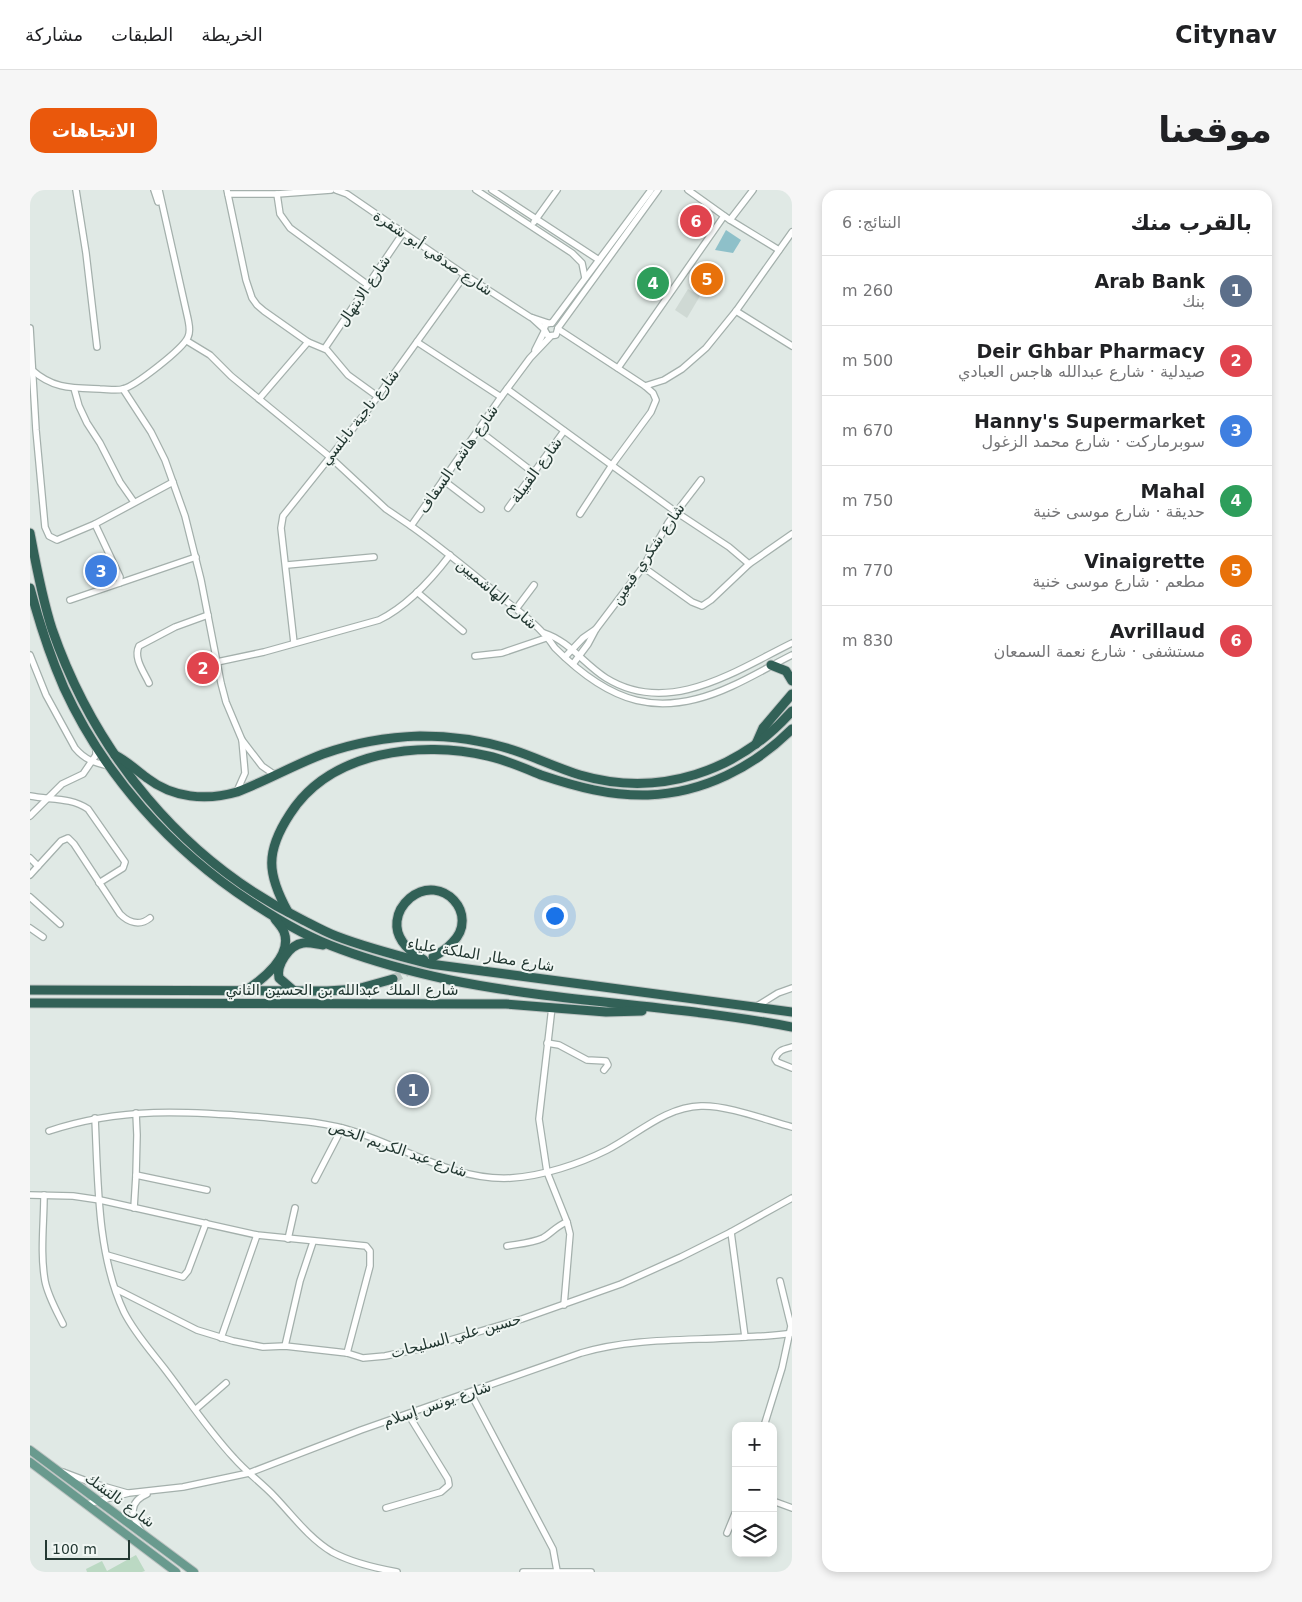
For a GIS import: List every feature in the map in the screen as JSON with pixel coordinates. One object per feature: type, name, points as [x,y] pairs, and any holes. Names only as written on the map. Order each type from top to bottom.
[{"type":"highway","name":"شارع مطار الملكة علياء","points":[[30,533],[44,602],[58,644],[82,701],[126,773],[148,800],[189,843],[239,882],[288,913],[335,936],[387,954],[792,1012]]},
{"type":"highway","name":"شارع مطار الملكة علياء","points":[[30,588],[38,618],[72,704],[110,766],[147,813],[181,848],[220,881],[273,916],[338,949],[451,980],[511,990],[738,1018],[792,1027]]},
{"type":"highway","points":[[771,665],[786,671],[792,681]]},
{"type":"highway","points":[[756,744],[762,728],[792,694]]},
{"type":"highway","points":[[114,755],[128,762],[148,779],[174,792],[205,797],[224,796],[237,792],[322,754],[359,744],[395,738],[431,737],[484,742],[514,750],[579,774],[612,781],[644,784],[697,775],[725,764],[756,744],[792,711]]},
{"type":"highway","points":[[288,913],[277,892],[272,874],[274,850],[283,826],[298,802],[314,787],[331,774],[366,758],[413,750],[466,752],[502,760],[569,784],[606,793],[665,794],[700,786],[741,769],[788,735],[792,729]]},
{"type":"highway","points":[[606,793],[612,781]]},
{"type":"highway","points":[[433,890],[446,893],[452,898],[460,910],[462,922],[458,936],[432,960],[417,956],[406,946],[398,933],[397,924],[400,910],[409,899],[415,894],[433,890]]},
{"type":"highway","points":[[245,992],[267,975],[284,948],[285,933],[273,916]]},
{"type":"highway","points":[[294,992],[282,982],[278,975],[281,964],[291,949],[299,944],[308,943],[338,949]]},
{"type":"highway","name":"شارع الملك عبدالله بن الحسين الثاني","points":[[30,990],[294,992],[349,990],[393,979]]},
{"type":"highway","name":"شارع الملك عبدالله بن الحسين الثاني","points":[[30,1003],[506,1004],[606,1012],[635,1012],[654,1008]]},
{"type":"main road","name":"شارع نالتشك","points":[[30,1450],[194,1572]]},
{"type":"main road","name":"شارع نالتشك","points":[[30,1462],[176,1572]]},
{"type":"street","points":[[76,190],[86,253],[97,346]]},
{"type":"street","points":[[154,190],[167,228]]},
{"type":"street","points":[[32,370],[43,379],[57,386],[123,389],[168,359],[187,340],[190,333],[188,318],[159,190]]},
{"type":"street","points":[[331,190],[277,194],[227,192],[246,280],[252,298],[264,311],[308,342],[325,348],[332,354],[348,376],[378,396]]},
{"type":"street","name":"شارع صدقي أبو شقرة","points":[[336,190],[347,194],[464,275],[530,316],[556,325],[555,332],[544,331],[530,316]]},
{"type":"street","points":[[476,190],[578,258],[582,263],[585,278]]},
{"type":"street","points":[[492,190],[599,260]]},
{"type":"street","points":[[531,225],[557,190]]},
{"type":"street","points":[[550,323],[568,303],[650,190]]},
{"type":"street","name":"شارع هاشم السقاف","points":[[450,555],[411,526],[501,397],[530,358],[555,332],[658,190]]},
{"type":"street","points":[[688,190],[727,218],[779,250]]},
{"type":"street","points":[[618,368],[727,218],[753,190]]},
{"type":"street","points":[[277,194],[280,214],[290,228],[368,285]]},
{"type":"street","points":[[645,386],[664,380],[687,365],[706,348],[736,311],[792,232]]},
{"type":"street","name":"شارع الابتهال","points":[[325,348],[403,233]]},
{"type":"street","name":"شارع ناجية نابلسي","points":[[294,643],[287,566],[281,528],[283,516],[378,396],[464,275]]},
{"type":"street","points":[[736,311],[792,346]]},
{"type":"street","name":"شارع هاشم السقاف","points":[[530,358],[550,323]]},
{"type":"street","points":[[30,328],[36,430],[46,530],[51,538],[57,540],[95,524],[173,482]]},
{"type":"street","points":[[555,332],[575,340],[645,386],[655,396],[656,400],[654,407],[612,465],[580,514]]},
{"type":"street","points":[[187,340],[210,355],[230,376],[330,457],[382,506],[411,526]]},
{"type":"street","points":[[259,399],[308,342]]},
{"type":"street","points":[[417,342],[501,397]]},
{"type":"street","points":[[74,388],[82,414],[100,443],[120,482],[134,502]]},
{"type":"street","points":[[123,389],[151,432],[173,482],[185,516],[196,557],[224,696],[242,740],[246,773],[237,792]]},
{"type":"street","name":"شارع القبيلة","points":[[507,389],[676,512],[730,547],[749,564]]},
{"type":"street","points":[[478,430],[534,473]]},
{"type":"street","name":"شارع القبيلة","points":[[508,508],[564,431]]},
{"type":"street","points":[[443,480],[481,509]]},
{"type":"street","name":"شارع شكري قبعين","points":[[573,664],[588,644],[596,628],[644,567],[660,536],[701,480]]},
{"type":"street","points":[[95,524],[120,577],[119,583]]},
{"type":"street","points":[[644,567],[692,602],[702,606],[711,600],[749,564],[792,534]]},
{"type":"street","points":[[217,662],[379,620],[397,610],[417,592],[450,555]]},
{"type":"street","name":"شارع الهاشميين","points":[[450,555],[547,636],[573,664],[594,682],[614,694],[638,702],[655,704],[675,703],[705,697],[731,687],[792,654]]},
{"type":"street","points":[[70,600],[196,557]]},
{"type":"street","points":[[287,566],[374,558]]},
{"type":"street","points":[[516,609],[534,585]]},
{"type":"street","points":[[417,592],[463,631]]},
{"type":"street","points":[[149,683],[137,657],[139,646],[175,627],[208,615]]},
{"type":"street","name":"شارع شكري قبعين","points":[[566,657],[596,628]]},
{"type":"street","points":[[476,656],[502,653],[547,636]]},
{"type":"street","name":"شارع الهاشميين","points":[[547,636],[572,650],[605,677],[623,687],[644,693],[662,694],[690,689],[724,677],[792,643]]},
{"type":"street","points":[[30,656],[43,689],[68,737],[80,754],[92,762],[110,766]]},
{"type":"street","points":[[242,740],[260,763],[275,775]]},
{"type":"street","points":[[30,816],[62,784],[81,776],[96,755],[96,744]]},
{"type":"street","points":[[30,796],[66,801],[88,809],[125,864],[123,868],[99,883]]},
{"type":"street","points":[[30,875],[61,841],[68,838],[74,844],[117,911],[124,918],[140,923],[150,918]]},
{"type":"street","points":[[30,858],[38,866]]},
{"type":"street","points":[[30,897],[60,924]]},
{"type":"street","points":[[30,928],[43,937]]},
{"type":"street","points":[[757,1006],[783,990],[792,988]]},
{"type":"street","points":[[770,998],[775,1009]]},
{"type":"street","points":[[552,1007],[539,1116],[547,1172],[567,1222],[570,1238],[564,1305]]},
{"type":"street","points":[[548,1043],[559,1046],[587,1060],[606,1061],[608,1065],[604,1070]]},
{"type":"street","points":[[792,1047],[783,1049],[775,1058],[777,1062],[792,1068]]},
{"type":"street","name":"شارع عبد الكريم الخص","points":[[49,1132],[95,1118],[136,1113],[198,1112],[296,1120],[342,1128],[375,1139],[435,1164],[470,1174],[510,1178],[547,1172],[608,1150],[659,1118],[691,1107],[710,1106],[792,1127]]},
{"type":"street","points":[[134,1208],[138,1135],[136,1113]]},
{"type":"street","points":[[95,1118],[100,1200],[107,1255],[125,1313],[139,1336],[232,1456],[275,1497],[307,1532],[332,1552],[368,1566],[397,1572]]},
{"type":"street","points":[[315,1180],[342,1128]]},
{"type":"street","points":[[136,1175],[207,1190]]},
{"type":"street","points":[[30,1195],[100,1200],[257,1235],[366,1246],[370,1251],[369,1271],[347,1353]]},
{"type":"street","points":[[44,1195],[43,1263],[45,1280],[63,1324]]},
{"type":"street","name":"حسين علي السليحات","points":[[116,1289],[197,1330],[221,1338],[262,1347],[285,1346],[347,1353],[363,1358],[410,1351],[564,1305],[659,1268],[731,1232],[792,1198]]},
{"type":"street","points":[[288,1239],[295,1208]]},
{"type":"street","points":[[507,1246],[539,1240],[546,1237],[558,1225],[567,1222]]},
{"type":"street","points":[[107,1255],[183,1277],[188,1271],[206,1223]]},
{"type":"street","points":[[731,1232],[745,1337]]},
{"type":"street","points":[[221,1338],[257,1235]]},
{"type":"street","points":[[285,1346],[300,1281],[313,1242]]},
{"type":"street","points":[[765,1422],[791,1334],[790,1319],[780,1281]]},
{"type":"street","name":"شارع يونس إسلام","points":[[87,1504],[129,1493],[154,1491],[249,1473],[328,1442],[581,1352],[603,1347],[652,1341],[791,1334]]},
{"type":"street","points":[[196,1409],[226,1384]]},
{"type":"street","points":[[470,1392],[553,1549],[557,1571]]},
{"type":"street","points":[[386,1508],[441,1492],[448,1485],[448,1479],[408,1414]]},
{"type":"street","points":[[54,1468],[92,1483],[129,1493]]},
{"type":"street","points":[[142,1532],[133,1517],[134,1506],[139,1498],[154,1491]]},
{"type":"street","points":[[777,1502],[792,1508]]},
{"type":"street","points":[[727,1533],[736,1512]]},
{"type":"street","points":[[523,1572],[591,1572]]},
{"type":"shaded area","points":[[691,210],[708,219],[701,231],[684,222]]},
{"type":"shaded area","points":[[688,289],[700,296],[687,318],[675,310]]},
{"type":"green space","points":[[651,270],[667,281],[656,297],[639,286]]},
{"type":"green space","points":[[136,1555],[145,1571],[87,1572],[86,1569],[102,1561],[107,1571]]},
{"type":"water","points":[[726,230],[741,240],[733,253],[715,250]]},
{"type":"tunnel","points":[[393,979],[427,961]]},
{"type":"place","name":"Avrillaud","points":[[696,221]]},
{"type":"place","name":"Vinaigrette","points":[[707,279]]},
{"type":"place","name":"Mahal","points":[[653,283]]},
{"type":"place","name":"Hanny's Supermarket","points":[[101,571]]},
{"type":"place","name":"Deir Ghbar Pharmacy","points":[[203,668]]},
{"type":"place","name":"Arab Bank","points":[[413,1090]]}]
